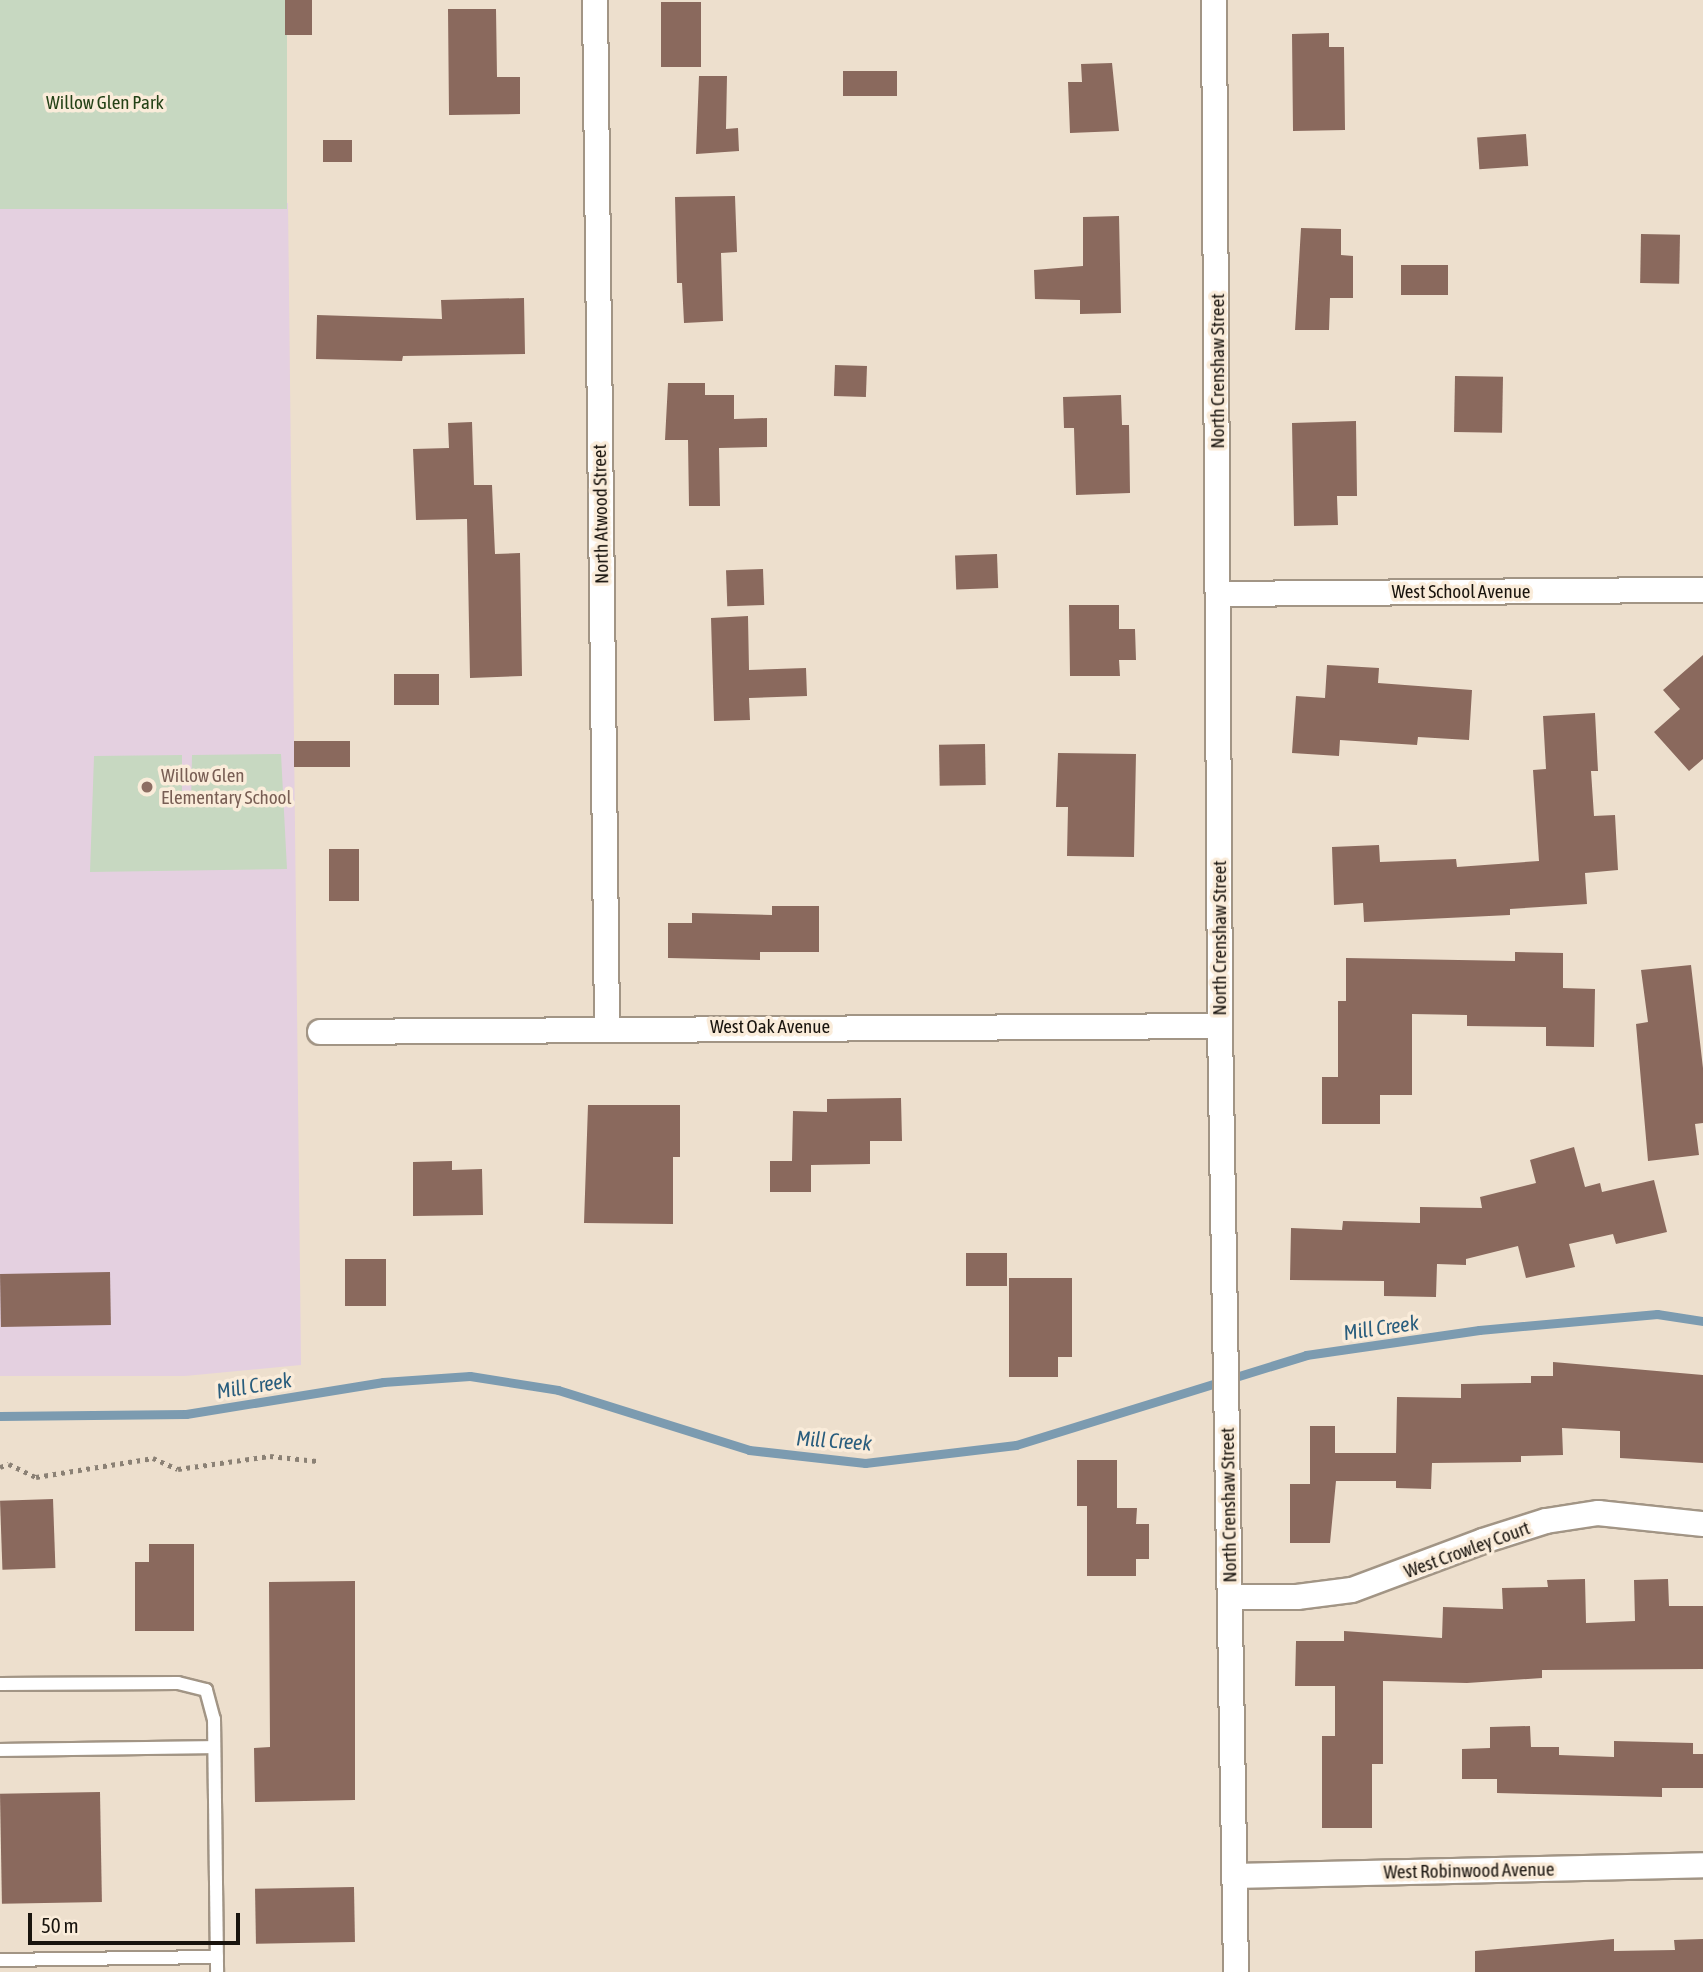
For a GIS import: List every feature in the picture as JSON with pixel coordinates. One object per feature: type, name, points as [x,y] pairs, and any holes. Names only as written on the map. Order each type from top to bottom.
[{"type":"street","name":"North Atwood Street","points":[[594,0],[607,1027]]},
{"type":"street","name":"North Crenshaw Street","points":[[1214,0],[1220,1026],[1236,1972]]},
{"type":"street","name":"West School Avenue","points":[[1219,594],[1703,590]]},
{"type":"street","name":"West Oak Avenue","points":[[320,1032],[607,1027],[1220,1026]]},
{"type":"street","name":"West Crowley Court","points":[[1231,1597],[1297,1597],[1352,1590],[1483,1541],[1546,1521],[1598,1513],[1703,1524]]},
{"type":"street","name":"West Robinwood Avenue","points":[[1234,1876],[1703,1865]]},
{"type":"lane","points":[[0,1684],[195,1684],[211,1699],[217,1972]]},
{"type":"lane","points":[[0,1750],[214,1747]]},
{"type":"lane","points":[[0,1960],[217,1958]]},
{"type":"path","points":[[0,1467],[9,1464],[36,1477],[153,1458],[178,1469],[270,1455],[317,1461]]},
{"type":"shaded area","name":"Willow Glen Elementary School","points":[[288,203],[301,1365],[185,1376],[0,1376],[0,209]]},
{"type":"green space","name":"Willow Glen Park","points":[[0,0],[287,0],[287,209],[0,209]]},
{"type":"green space","points":[[281,754],[287,869],[90,872],[94,756],[182,755],[182,805],[191,806],[192,755]]},
{"type":"building","points":[[285,0],[312,0],[312,35],[285,35]]},
{"type":"building","points":[[661,2],[701,2],[701,67],[661,67]]},
{"type":"building","points":[[448,9],[496,9],[497,77],[520,77],[520,114],[449,115]]},
{"type":"building","points":[[1329,33],[1329,47],[1344,47],[1345,130],[1293,131],[1292,34]]},
{"type":"building","points":[[1112,63],[1119,131],[1070,133],[1068,82],[1082,82],[1081,64]]},
{"type":"building","points":[[843,71],[897,71],[897,96],[843,96]]},
{"type":"building","points":[[699,76],[727,76],[726,129],[738,128],[739,151],[696,154]]},
{"type":"building","points":[[1526,134],[1528,166],[1479,169],[1477,137]]},
{"type":"building","points":[[323,140],[352,140],[352,162],[323,162]]},
{"type":"building","points":[[735,196],[737,252],[721,253],[723,321],[684,323],[682,283],[677,283],[675,197]]},
{"type":"building","points":[[1119,216],[1121,313],[1080,314],[1080,300],[1035,299],[1034,270],[1083,266],[1083,217]]},
{"type":"building","points":[[1301,228],[1341,229],[1341,255],[1353,256],[1353,298],[1330,298],[1329,330],[1295,330]]},
{"type":"building","points":[[1641,234],[1680,235],[1679,284],[1640,283]]},
{"type":"building","points":[[1401,265],[1448,265],[1448,295],[1401,295]]},
{"type":"building","points":[[524,298],[525,354],[403,356],[402,361],[316,359],[317,315],[442,319],[441,300]]},
{"type":"building","points":[[835,365],[867,366],[866,397],[834,396]]},
{"type":"building","points":[[1455,376],[1503,377],[1502,433],[1454,432]]},
{"type":"building","points":[[668,383],[705,383],[705,395],[734,395],[734,419],[767,418],[767,447],[719,448],[720,506],[689,506],[688,440],[665,440]]},
{"type":"building","points":[[1121,395],[1122,425],[1129,425],[1130,493],[1076,495],[1074,428],[1064,428],[1063,397]]},
{"type":"building","points":[[1356,421],[1357,496],[1337,496],[1338,525],[1294,526],[1292,423]]},
{"type":"building","points":[[472,422],[474,485],[492,485],[495,554],[520,553],[522,676],[470,678],[467,519],[416,520],[413,449],[449,448],[448,423]]},
{"type":"building","points":[[997,554],[998,588],[956,589],[955,555]]},
{"type":"building","points":[[763,569],[764,605],[727,606],[726,570]]},
{"type":"building","points":[[1069,605],[1119,605],[1119,629],[1135,629],[1136,660],[1119,660],[1120,676],[1070,676]]},
{"type":"building","points":[[748,616],[749,670],[806,668],[807,696],[749,698],[750,720],[714,721],[711,618]]},
{"type":"building","points":[[1703,655],[1703,759],[1689,771],[1654,732],[1680,709],[1663,690]]},
{"type":"building","points":[[1327,665],[1379,668],[1378,683],[1472,690],[1469,740],[1418,737],[1417,745],[1340,740],[1339,756],[1292,753],[1296,696],[1325,698]]},
{"type":"building","points":[[394,674],[439,674],[439,705],[394,705]]},
{"type":"building","points":[[1595,713],[1598,771],[1591,771],[1594,816],[1615,815],[1618,870],[1585,873],[1587,904],[1510,909],[1510,915],[1364,922],[1363,903],[1334,905],[1332,847],[1379,845],[1380,862],[1456,859],[1457,867],[1539,861],[1533,770],[1546,769],[1543,716]]},
{"type":"building","points":[[294,741],[350,741],[350,767],[294,767]]},
{"type":"building","points":[[985,744],[986,785],[940,786],[939,745]]},
{"type":"building","points":[[1058,753],[1136,754],[1134,857],[1067,856],[1068,807],[1056,807]]},
{"type":"building","points":[[329,849],[359,849],[359,901],[329,901]]},
{"type":"building","points":[[772,906],[819,906],[819,952],[760,952],[760,960],[668,958],[668,923],[692,923],[692,913],[772,915]]},
{"type":"building","points":[[1515,952],[1563,953],[1563,988],[1595,989],[1594,1047],[1546,1046],[1546,1027],[1467,1026],[1467,1015],[1412,1014],[1412,1095],[1380,1095],[1380,1124],[1322,1124],[1322,1077],[1338,1077],[1338,1001],[1346,1001],[1346,958],[1515,961]]},
{"type":"building","points":[[1691,965],[1703,1068],[1703,1123],[1695,1124],[1699,1155],[1648,1161],[1636,1024],[1648,1022],[1641,970]]},
{"type":"building","points":[[901,1098],[902,1141],[870,1141],[870,1164],[811,1165],[811,1192],[770,1192],[770,1161],[792,1161],[793,1111],[827,1112],[827,1099]]},
{"type":"building","points":[[588,1105],[680,1105],[680,1157],[673,1157],[673,1224],[584,1223]]},
{"type":"building","points":[[1574,1147],[1585,1187],[1600,1183],[1602,1192],[1654,1180],[1667,1232],[1616,1244],[1613,1234],[1569,1244],[1575,1267],[1526,1278],[1518,1246],[1466,1259],[1466,1265],[1437,1264],[1436,1297],[1384,1296],[1384,1281],[1290,1280],[1291,1228],[1342,1230],[1343,1221],[1420,1223],[1420,1207],[1482,1208],[1480,1197],[1536,1183],[1530,1160]]},
{"type":"building","points":[[452,1161],[452,1170],[482,1169],[483,1215],[413,1216],[413,1162]]},
{"type":"building","points":[[966,1253],[1007,1253],[1007,1286],[966,1286]]},
{"type":"building","points":[[345,1259],[386,1259],[386,1306],[345,1306]]},
{"type":"building","points":[[110,1272],[111,1325],[1,1327],[0,1274]]},
{"type":"building","points":[[1009,1278],[1072,1278],[1072,1357],[1058,1357],[1058,1377],[1009,1377]]},
{"type":"building","points":[[1553,1362],[1703,1375],[1703,1463],[1620,1458],[1620,1431],[1562,1428],[1563,1455],[1521,1456],[1521,1462],[1432,1463],[1431,1489],[1396,1488],[1396,1481],[1336,1481],[1330,1543],[1290,1543],[1290,1484],[1310,1484],[1310,1426],[1335,1426],[1335,1453],[1396,1453],[1397,1397],[1461,1398],[1461,1384],[1531,1383],[1531,1376],[1553,1376]]},
{"type":"building","points":[[1077,1460],[1117,1460],[1117,1508],[1137,1508],[1136,1524],[1149,1524],[1149,1559],[1136,1559],[1136,1576],[1087,1576],[1087,1506],[1077,1506]]},
{"type":"building","points":[[53,1499],[55,1568],[2,1570],[0,1501]]},
{"type":"building","points":[[149,1544],[194,1544],[194,1631],[135,1631],[135,1562],[149,1562]]},
{"type":"building","points":[[1585,1579],[1586,1623],[1635,1621],[1634,1580],[1668,1579],[1669,1606],[1703,1606],[1703,1669],[1542,1670],[1542,1678],[1467,1683],[1383,1681],[1383,1764],[1372,1764],[1372,1828],[1322,1828],[1322,1736],[1335,1736],[1335,1686],[1295,1686],[1296,1641],[1344,1641],[1344,1631],[1442,1638],[1443,1607],[1503,1609],[1502,1588],[1548,1587],[1547,1580]]},
{"type":"building","points":[[355,1581],[355,1800],[255,1802],[254,1748],[270,1747],[269,1582]]},
{"type":"building","points":[[1530,1726],[1531,1747],[1559,1747],[1559,1755],[1614,1757],[1614,1741],[1693,1743],[1693,1754],[1703,1754],[1703,1788],[1662,1788],[1662,1797],[1497,1793],[1497,1779],[1462,1779],[1462,1749],[1490,1748],[1490,1727]]},
{"type":"building","points":[[100,1792],[102,1902],[2,1904],[0,1794]]},
{"type":"building","points":[[354,1887],[355,1942],[256,1944],[255,1889]]},
{"type":"building","points":[[1614,1939],[1614,1951],[1675,1950],[1674,1940],[1703,1939],[1703,1972],[1475,1972],[1475,1951]]},
{"type":"waterway","name":"Mill Creek","points":[[0,1416],[186,1414],[383,1382],[470,1376],[558,1390],[749,1450],[865,1463],[1016,1445],[1306,1355],[1479,1330],[1657,1314],[1703,1321]]},
{"type":"place","name":"Willow Glen Elementary School","points":[[147,787]]}]
